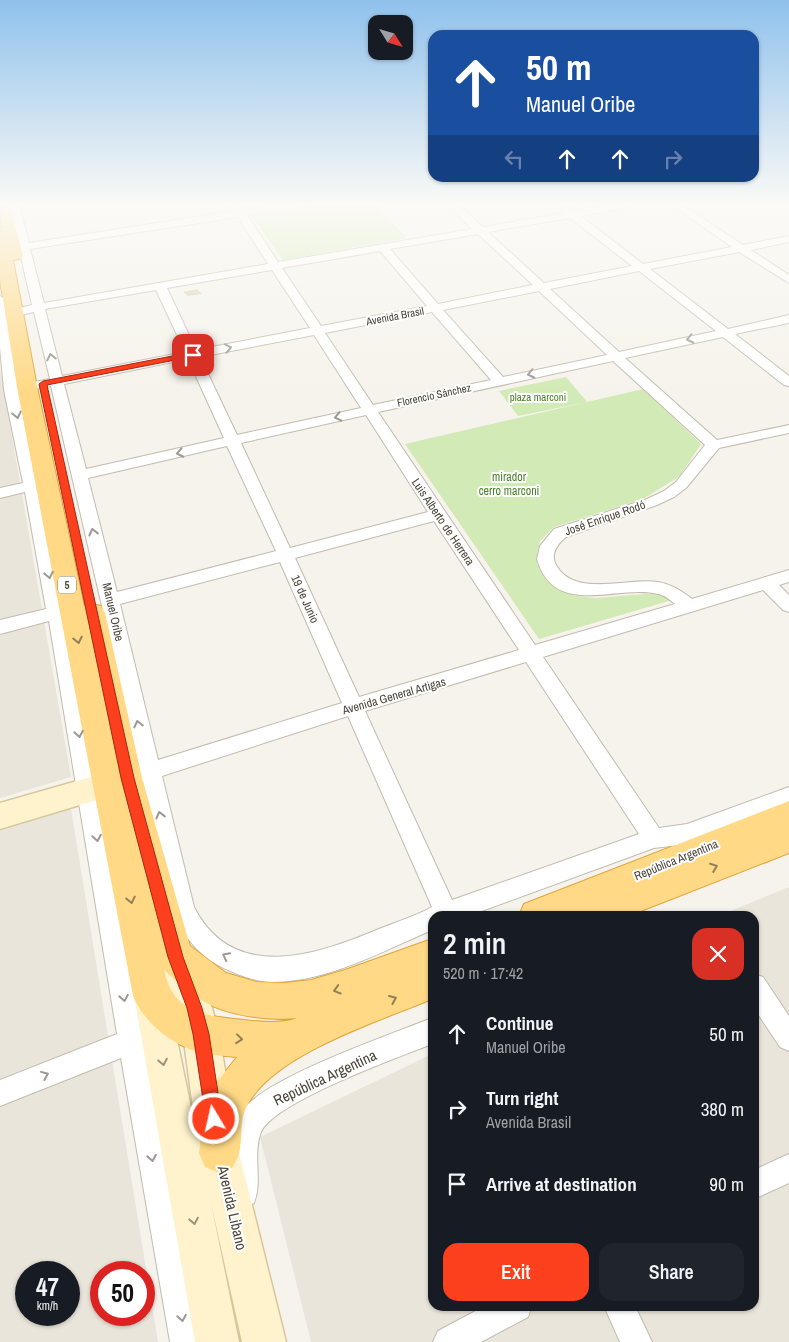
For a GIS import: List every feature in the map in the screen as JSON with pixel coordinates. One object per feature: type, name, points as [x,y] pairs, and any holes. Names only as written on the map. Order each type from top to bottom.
[{"type":"highway","name":"Manuel Oribe","points":[[6,268],[14,310],[27,339],[27,387],[118,781],[151,996]]},
{"type":"highway","name":"Manuel Oribe","points":[[10,268],[14,310]]},
{"type":"highway","name":"Manuel Oribe","points":[[118,781],[175,957]]},
{"type":"highway","name":"República Argentina","points":[[549,911],[789,815]]},
{"type":"highway","name":"República Argentina","points":[[600,911],[789,838]]},
{"type":"highway","points":[[175,957],[217,989],[256,1000],[285,1001],[312,998],[345,988],[428,957]]},
{"type":"highway","points":[[220,1153],[226,1106],[237,1087],[267,1056],[292,1039],[428,983]]},
{"type":"highway","points":[[151,996],[165,1012],[179,1023],[201,1034],[258,1041],[292,1039]]},
{"type":"main road","name":"Avenida General Artigas","points":[[0,816],[118,781]]},
{"type":"main road","name":"Avenida Libano","points":[[175,957],[194,1008],[201,1034],[220,1153],[264,1342]]},
{"type":"main road","name":"5","points":[[151,996],[216,1342]]},
{"type":"street","name":"Manuel Oribe","points":[[21,268],[14,310],[27,387],[79,475],[110,600],[118,781],[197,933],[214,950],[241,963],[272,970]]},
{"type":"street","points":[[186,1342],[131,1041],[118,781],[56,613],[32,486],[27,387],[14,310],[266,268]]},
{"type":"street","name":"Luis Alberto de Herrera","points":[[276,268],[438,515],[654,838]]},
{"type":"street","points":[[400,268],[499,381]]},
{"type":"street","points":[[521,268],[697,432],[714,445],[789,429]]},
{"type":"street","points":[[641,268],[789,382]]},
{"type":"street","name":"Avenida Brasil","points":[[27,387],[641,268]]},
{"type":"street","points":[[769,268],[789,280]]},
{"type":"street","name":"19 de Junio","points":[[160,286],[234,442],[353,707],[437,911]]},
{"type":"street","name":"Florencio Sánchez","points":[[79,475],[789,318]]},
{"type":"street","name":"José Enrique Rodó","points":[[689,606],[670,592],[660,588],[600,590],[578,589],[569,586],[552,572],[546,562],[546,550],[552,540],[560,534],[652,502],[669,494],[681,485],[714,445]]},
{"type":"street","points":[[0,493],[32,486]]},
{"type":"street","points":[[110,600],[438,515]]},
{"type":"street","name":"Avenida General Artigas","points":[[118,781],[353,707],[789,576]]},
{"type":"street","points":[[766,583],[789,606]]},
{"type":"street","points":[[0,627],[56,613]]},
{"type":"street","points":[[453,911],[654,838],[687,834],[789,796]]},
{"type":"street","points":[[272,970],[307,965],[344,954],[428,920]]},
{"type":"street","points":[[759,993],[789,1038]]},
{"type":"street","name":"República Argentina","points":[[247,1272],[243,1167],[246,1141],[252,1121],[266,1106],[288,1093],[331,1072],[428,1033]]},
{"type":"street","points":[[0,1093],[131,1041]]},
{"type":"street","points":[[759,1183],[789,1168]]},
{"type":"street","points":[[449,1342],[508,1311]]},
{"type":"street","points":[[621,1311],[636,1342]]},
{"type":"shaded area","points":[[0,367],[71,777],[0,798]]},
{"type":"shaded area","points":[[71,809],[145,1261],[90,1261],[90,1326],[155,1326],[155,1324],[158,1342],[0,1342],[0,831]]},
{"type":"shaded area","points":[[789,887],[789,1342],[311,1342],[260,1137],[428,1056],[428,1311],[759,1311],[759,911],[730,911]]},
{"type":"green space","name":"plaza marconi","points":[[566,377],[587,402],[518,416],[499,391]]},
{"type":"green space","name":"mirador cerro marconi","points":[[643,389],[701,444],[680,476],[643,499],[554,527],[540,541],[537,564],[557,589],[576,596],[596,598],[657,593],[672,600],[539,639],[405,444]]},
{"type":"building","points":[[197,289],[202,294],[188,296],[183,292]]},
{"type":"route","points":[[193,355],[43,384],[127,778],[175,957],[194,1008],[201,1034],[214,1119]]}]
